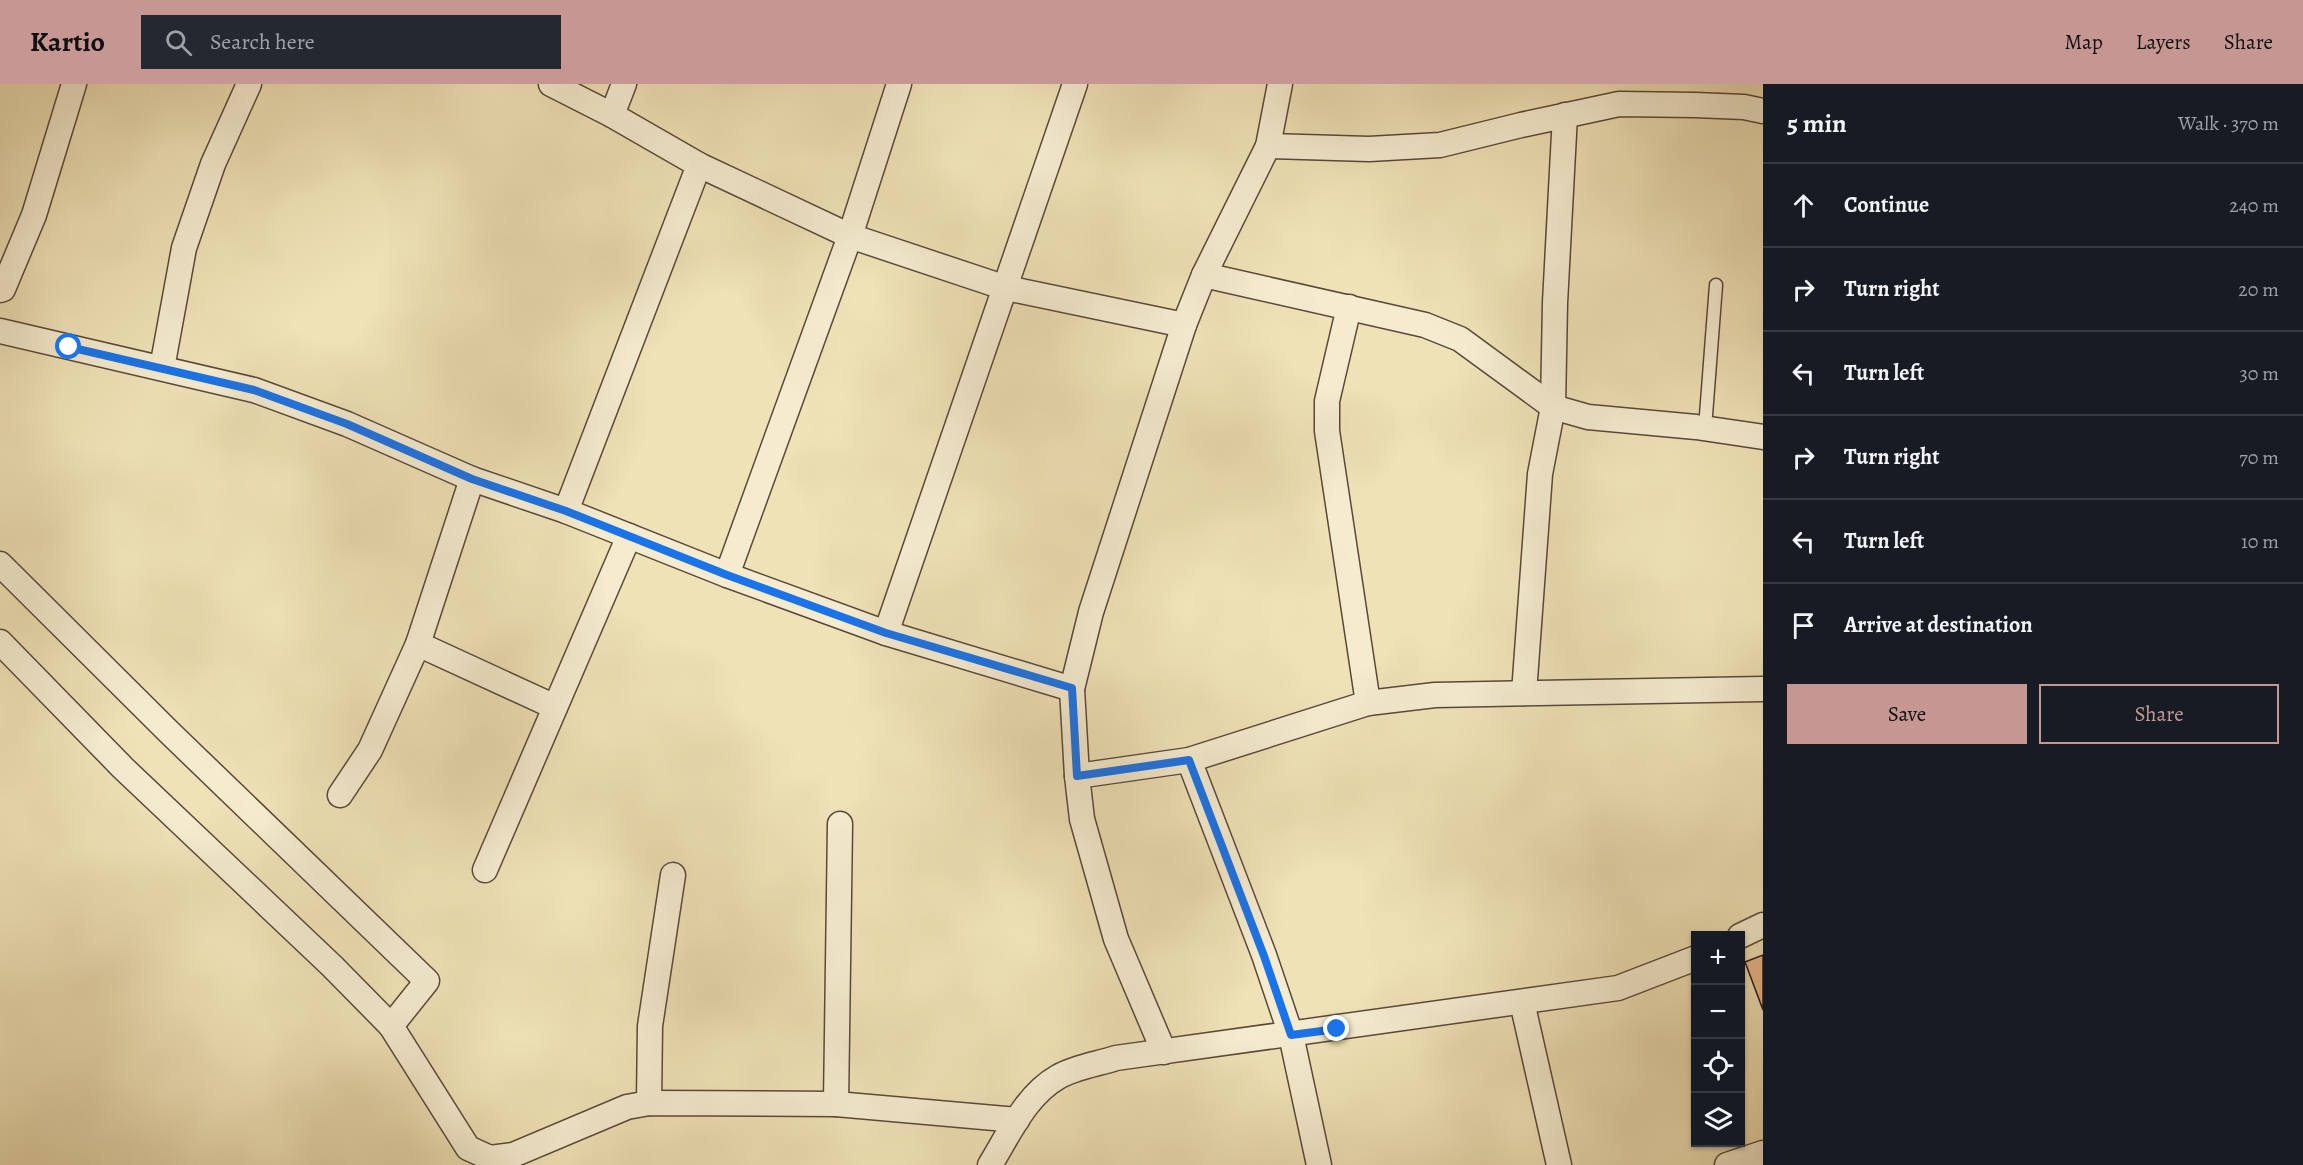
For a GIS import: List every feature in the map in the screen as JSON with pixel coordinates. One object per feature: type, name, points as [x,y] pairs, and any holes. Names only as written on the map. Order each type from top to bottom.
[{"type":"street","points":[[1,294],[34,215],[74,84]]},
{"type":"street","points":[[162,368],[184,248],[213,164],[249,84]]},
{"type":"street","points":[[551,84],[612,115],[699,165],[850,236],[1006,288],[1184,325]]},
{"type":"street","points":[[612,115],[624,84]]},
{"type":"street","points":[[727,575],[850,236],[899,84]]},
{"type":"street","points":[[886,633],[1075,84]]},
{"type":"street","points":[[1164,1052],[1116,939],[1082,819],[1072,688],[1091,612],[1184,325],[1204,275],[1268,146],[1280,84]]},
{"type":"street","points":[[1268,146],[1369,149],[1440,145],[1565,115],[1619,94],[1695,105],[1744,107],[1763,111]]},
{"type":"street","points":[[1524,693],[1540,474],[1553,407],[1555,303],[1565,115]]},
{"type":"street","points":[[566,511],[699,165]]},
{"type":"street","points":[[1204,275],[1425,325],[1460,339],[1553,407],[1588,417],[1763,436]]},
{"type":"street","points":[[1349,307],[1327,401],[1327,431],[1368,703]]},
{"type":"street","points":[[0,332],[254,390],[347,424],[472,479],[566,511],[727,575],[886,633],[1072,688]]},
{"type":"street","points":[[340,795],[370,750],[418,644],[472,479]]},
{"type":"street","points":[[485,870],[628,536]]},
{"type":"street","points":[[0,564],[171,734],[427,981],[391,1026]]},
{"type":"street","points":[[1,644],[123,768],[332,966],[391,1026],[468,1148],[491,1161],[513,1155],[627,1107],[649,1103],[837,1104],[1017,1120]]},
{"type":"street","points":[[418,644],[555,707]]},
{"type":"street","points":[[1077,776],[1189,760],[1368,703],[1435,695],[1763,689]]},
{"type":"street","points":[[1189,760],[1264,956],[1291,1035],[1319,1165]]},
{"type":"street","points":[[837,1104],[840,824]]},
{"type":"street","points":[[649,1103],[650,1026],[673,875]]},
{"type":"street","points":[[1745,934],[1763,925]]},
{"type":"street","points":[[990,1165],[1017,1120],[1038,1091],[1060,1076],[1116,1058],[1618,988],[1691,960]]},
{"type":"street","points":[[1522,1002],[1559,1165]]},
{"type":"street","points":[[1727,1165],[1763,1153]]},
{"type":"lane","points":[[1705,428],[1716,285]]},
{"type":"building","points":[[1763,955],[1763,1010],[1745,962]]},
{"type":"route","points":[[69,347],[254,390],[347,424],[472,479],[566,511],[727,575],[886,633],[1072,688],[1077,776],[1189,760],[1264,956],[1291,1035],[1337,1029]]}]
